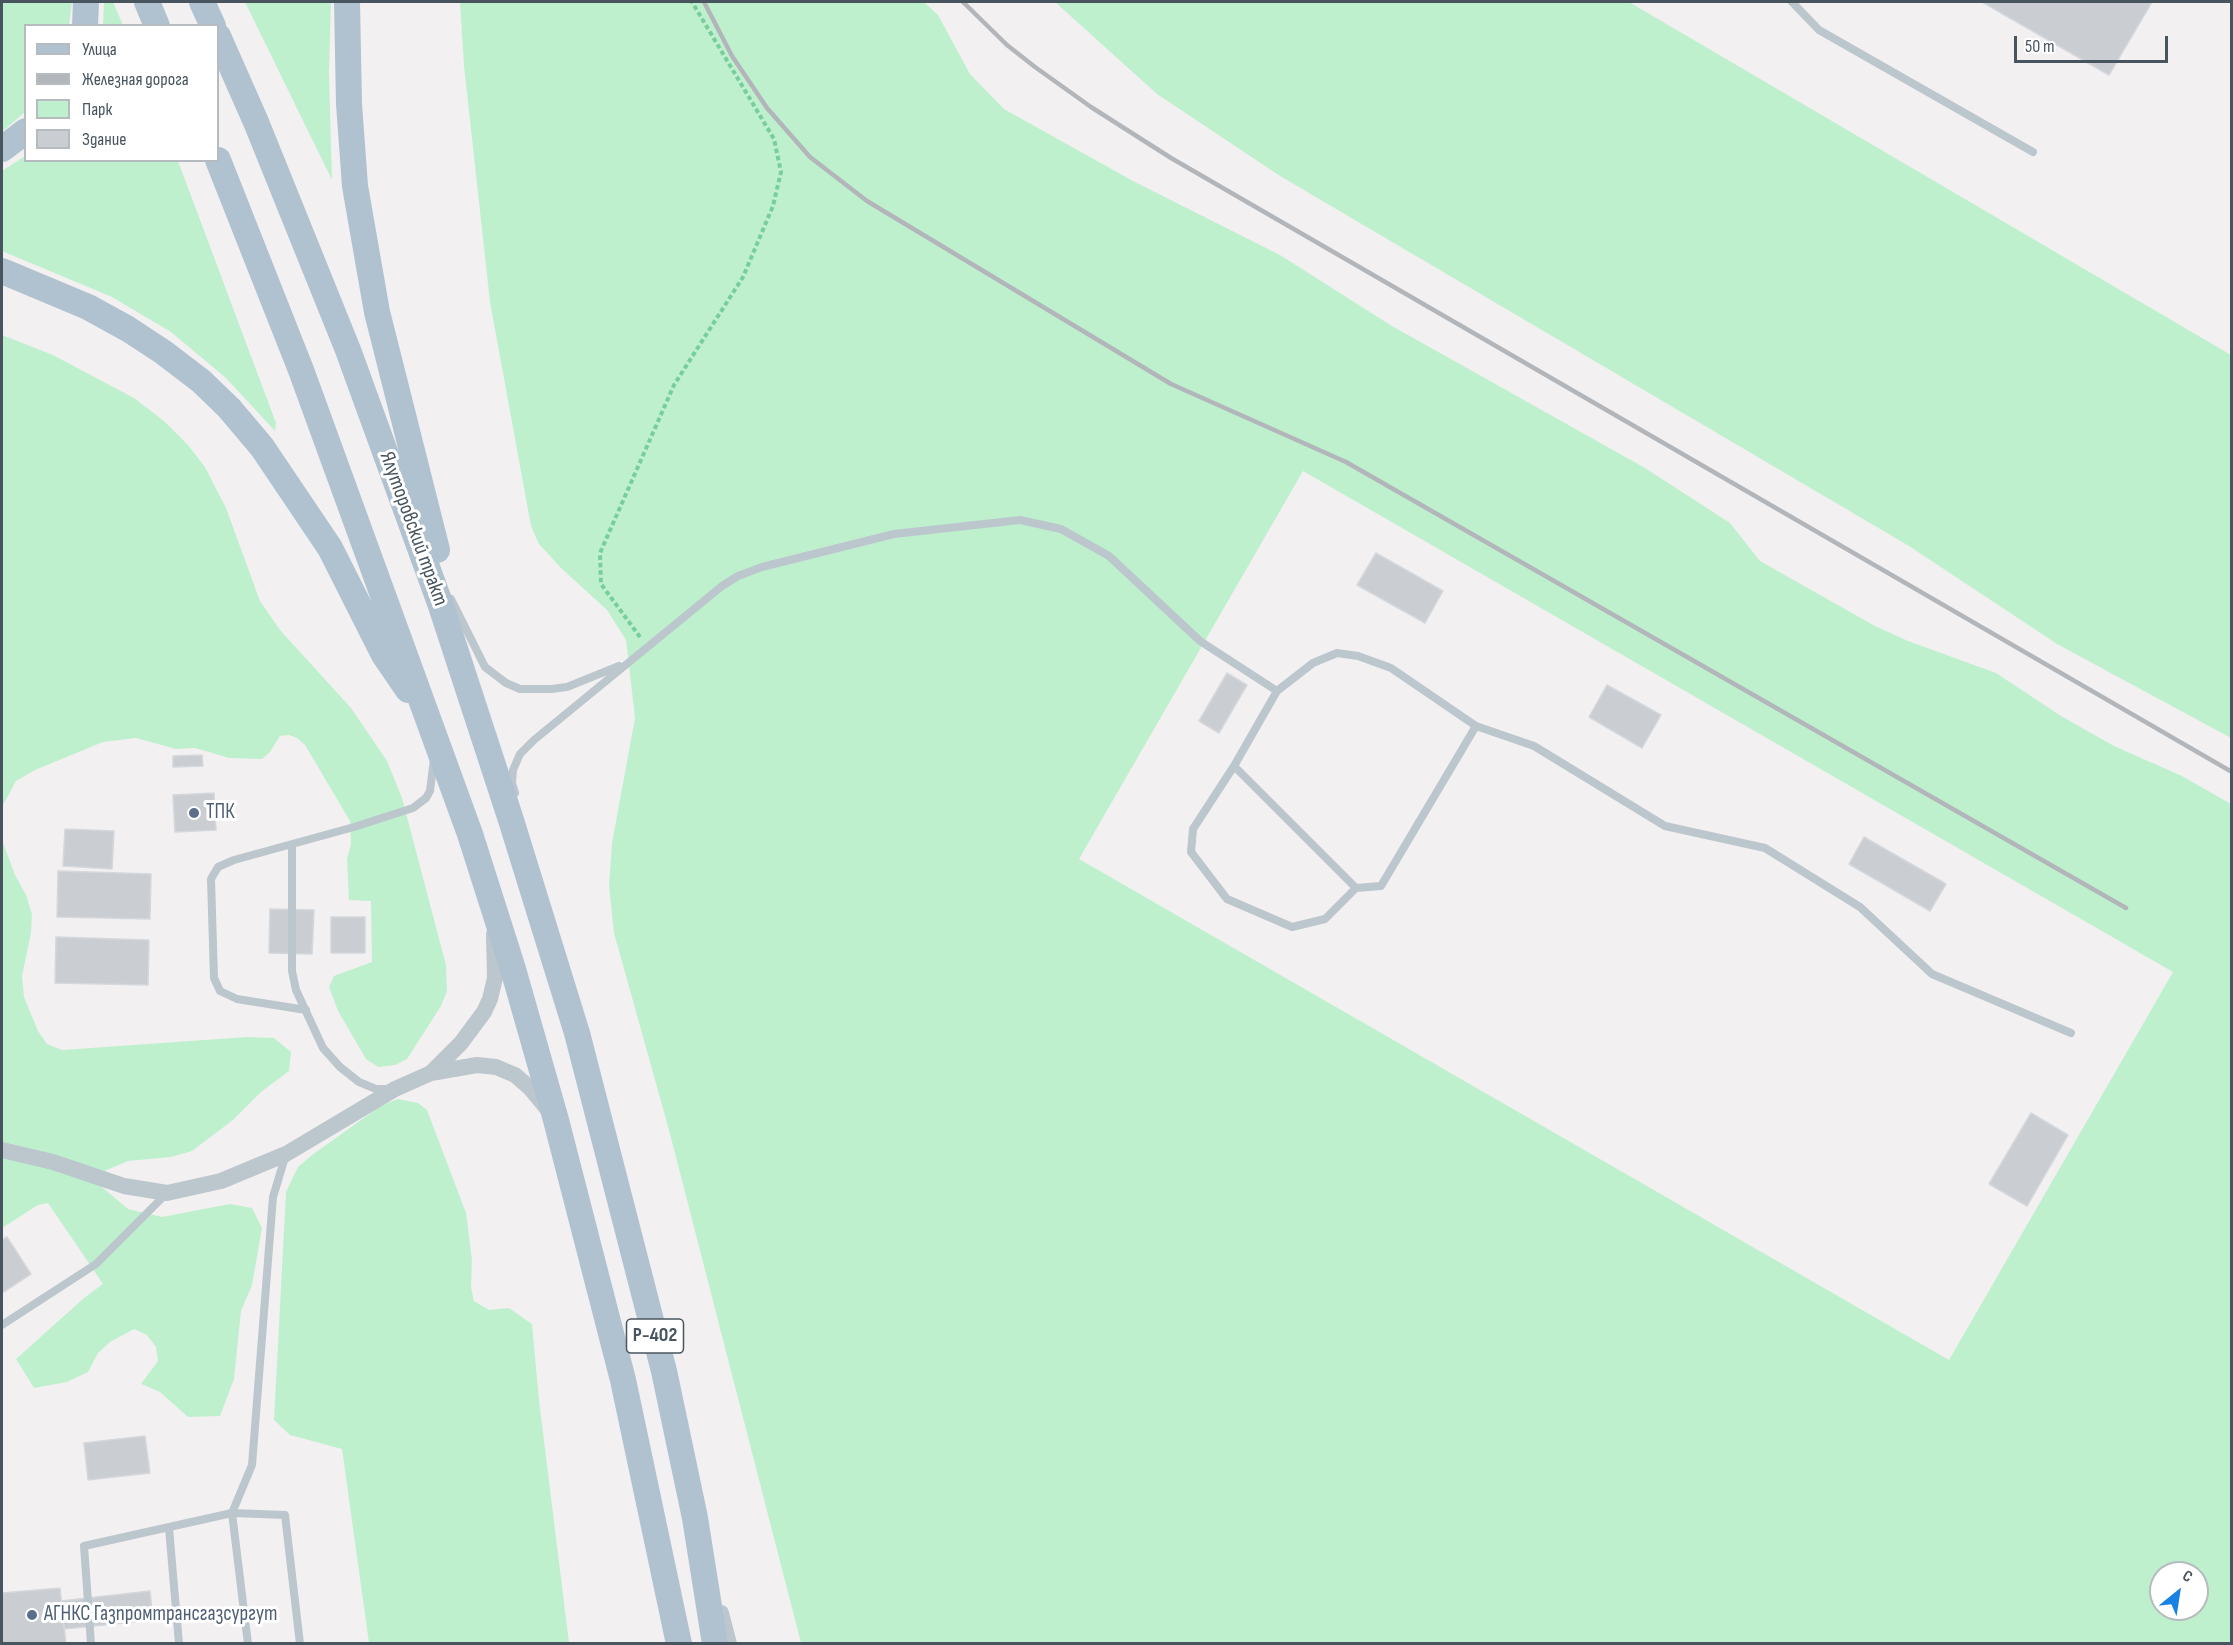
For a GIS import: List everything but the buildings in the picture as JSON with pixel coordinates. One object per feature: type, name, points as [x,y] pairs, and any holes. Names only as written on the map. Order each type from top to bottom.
[{"type":"main road","points":[[85,24],[86,2]]},
{"type":"main road","points":[[147,2],[156,24]]},
{"type":"main road","points":[[202,2],[212,24]]},
{"type":"main road","points":[[347,2],[349,104],[355,186],[377,312],[475,708]]},
{"type":"main road","name":"Ялуторовский тракт","points":[[219,38],[256,122],[340,328],[396,479],[475,708],[577,1033]]},
{"type":"main road","points":[[2,149],[24,132]]},
{"type":"main road","points":[[219,162],[301,370],[470,834],[492,905]]},
{"type":"main road","points":[[2,271],[88,308],[128,330],[163,352],[201,381],[229,408],[262,447],[295,493],[330,548],[384,655],[427,716]]},
{"type":"main road","points":[[396,479],[448,594]]},
{"type":"main road","name":"Р-402","points":[[492,905],[556,1120],[623,1380],[678,1644]]},
{"type":"main road","name":"Р-402","points":[[577,1033],[664,1371],[695,1518],[714,1644]]},
{"type":"street","points":[[431,1072],[461,1043],[484,1012],[490,999],[495,978],[492,905]]},
{"type":"street","points":[[2,1150],[53,1162],[124,1186],[167,1193],[221,1180],[286,1154],[395,1089],[431,1072],[477,1065],[496,1067],[515,1075],[530,1088],[556,1120]]},
{"type":"street","points":[[695,1518],[729,1644]]},
{"type":"street","points":[[654,1524],[666,1644]]},
{"type":"lane","points":[[1792,2],[1819,30],[2033,152]]},
{"type":"lane","points":[[518,802],[512,783],[513,770],[520,754],[534,740],[722,586],[738,576],[762,567],[894,534],[1020,520],[1060,529],[1109,556],[1200,641],[1277,691]]},
{"type":"lane","points":[[448,594],[485,668],[493,675],[520,689],[567,687],[628,663]]},
{"type":"lane","points":[[1476,726],[1381,886],[1356,888],[1325,919],[1292,927],[1227,899],[1191,852],[1193,829],[1234,766],[1277,691],[1313,663],[1337,653],[1358,656],[1391,668],[1476,726],[1534,746],[1665,826],[1765,848],[1860,907],[1932,974],[2071,1033]]},
{"type":"lane","points":[[306,1011],[237,999],[220,991],[214,978],[212,879],[218,867],[234,860],[363,824],[420,804],[426,798],[432,784],[435,741]]},
{"type":"lane","points":[[1234,766],[1356,888]]},
{"type":"lane","points":[[292,844],[292,971],[296,990],[323,1048],[340,1067],[359,1082],[376,1089],[395,1089]]},
{"type":"lane","points":[[558,937],[577,1033]]},
{"type":"lane","points":[[248,1644],[232,1513],[252,1465],[273,1197],[286,1154]]},
{"type":"lane","points":[[2,1325],[96,1264],[167,1193]]},
{"type":"lane","points":[[91,1644],[84,1546],[232,1513],[285,1515],[300,1644]]},
{"type":"lane","points":[[169,1528],[179,1644]]},
{"type":"path","points":[[648,647],[601,584],[600,554],[674,385],[743,277],[773,206],[781,172],[774,139],[692,2]]},
{"type":"green space","points":[[2,2],[72,2],[69,24],[24,24],[24,113],[2,132]]},
{"type":"green space","points":[[104,2],[113,2],[123,24],[103,24]]},
{"type":"green space","points":[[245,2],[331,2],[329,72],[332,180]]},
{"type":"green space","points":[[460,2],[924,2],[938,15],[970,74],[1004,109],[1133,181],[1280,255],[1392,326],[1645,468],[1730,523],[1760,561],[1875,626],[1908,641],[1996,673],[2061,716],[2114,746],[2182,776],[2231,804],[2231,1643],[801,1643],[669,1130],[614,933],[609,886],[612,843],[635,718],[626,640],[607,610],[561,568],[539,544],[531,526],[490,302],[464,66]],"holes":[[[1303,471],[2173,972],[1949,1360],[1079,859]]]},
{"type":"green space","points":[[1055,2],[1629,2],[2231,355],[2231,738],[2057,644],[1909,546],[1280,176],[1157,94]]},
{"type":"green space","points":[[24,157],[24,162],[178,162],[276,423],[275,431],[226,378],[171,332],[112,297],[2,251],[2,171]]},
{"type":"green space","points":[[2,335],[53,355],[134,398],[164,421],[188,445],[205,467],[226,508],[260,601],[280,630],[351,708],[387,761],[402,798],[446,965],[447,991],[441,1006],[407,1059],[395,1065],[378,1067],[366,1059],[338,1011],[329,987],[334,976],[372,962],[371,901],[349,900],[347,859],[351,844],[350,821],[305,745],[297,738],[289,735],[280,736],[270,752],[262,759],[229,758],[195,748],[176,749],[136,738],[103,742],[35,770],[16,781],[2,807]]},
{"type":"green space","points":[[2,840],[32,914],[31,933],[22,976],[24,997],[38,1031],[47,1044],[62,1050],[247,1037],[274,1038],[291,1052],[289,1071],[261,1092],[233,1120],[192,1151],[171,1157],[128,1161],[102,1172],[96,1182],[128,1209],[162,1217],[230,1204],[252,1208],[262,1228],[252,1285],[241,1311],[234,1379],[220,1416],[188,1417],[160,1392],[141,1384],[158,1361],[156,1347],[147,1335],[134,1329],[110,1342],[98,1353],[88,1372],[67,1382],[34,1388],[16,1359],[84,1298],[103,1284],[48,1203],[38,1205],[2,1228]]},
{"type":"green space","points":[[398,1099],[418,1103],[427,1110],[466,1213],[474,1301],[489,1310],[509,1308],[532,1324],[539,1400],[569,1643],[369,1643],[342,1449],[290,1435],[274,1420],[286,1192],[298,1167],[312,1155],[382,1105]]},
{"type":"railway","points":[[704,2],[732,56],[767,108],[810,157],[867,201],[1171,384],[1346,462],[2126,908]]},
{"type":"railway","points":[[963,2],[1007,45],[1035,67],[1091,107],[1171,158],[2232,772]]},
{"type":"place","name":"ТПК","points":[[194,813]]},
{"type":"place","name":"АГНКС Газпромтрансгазсургут","points":[[32,1615]]}]
